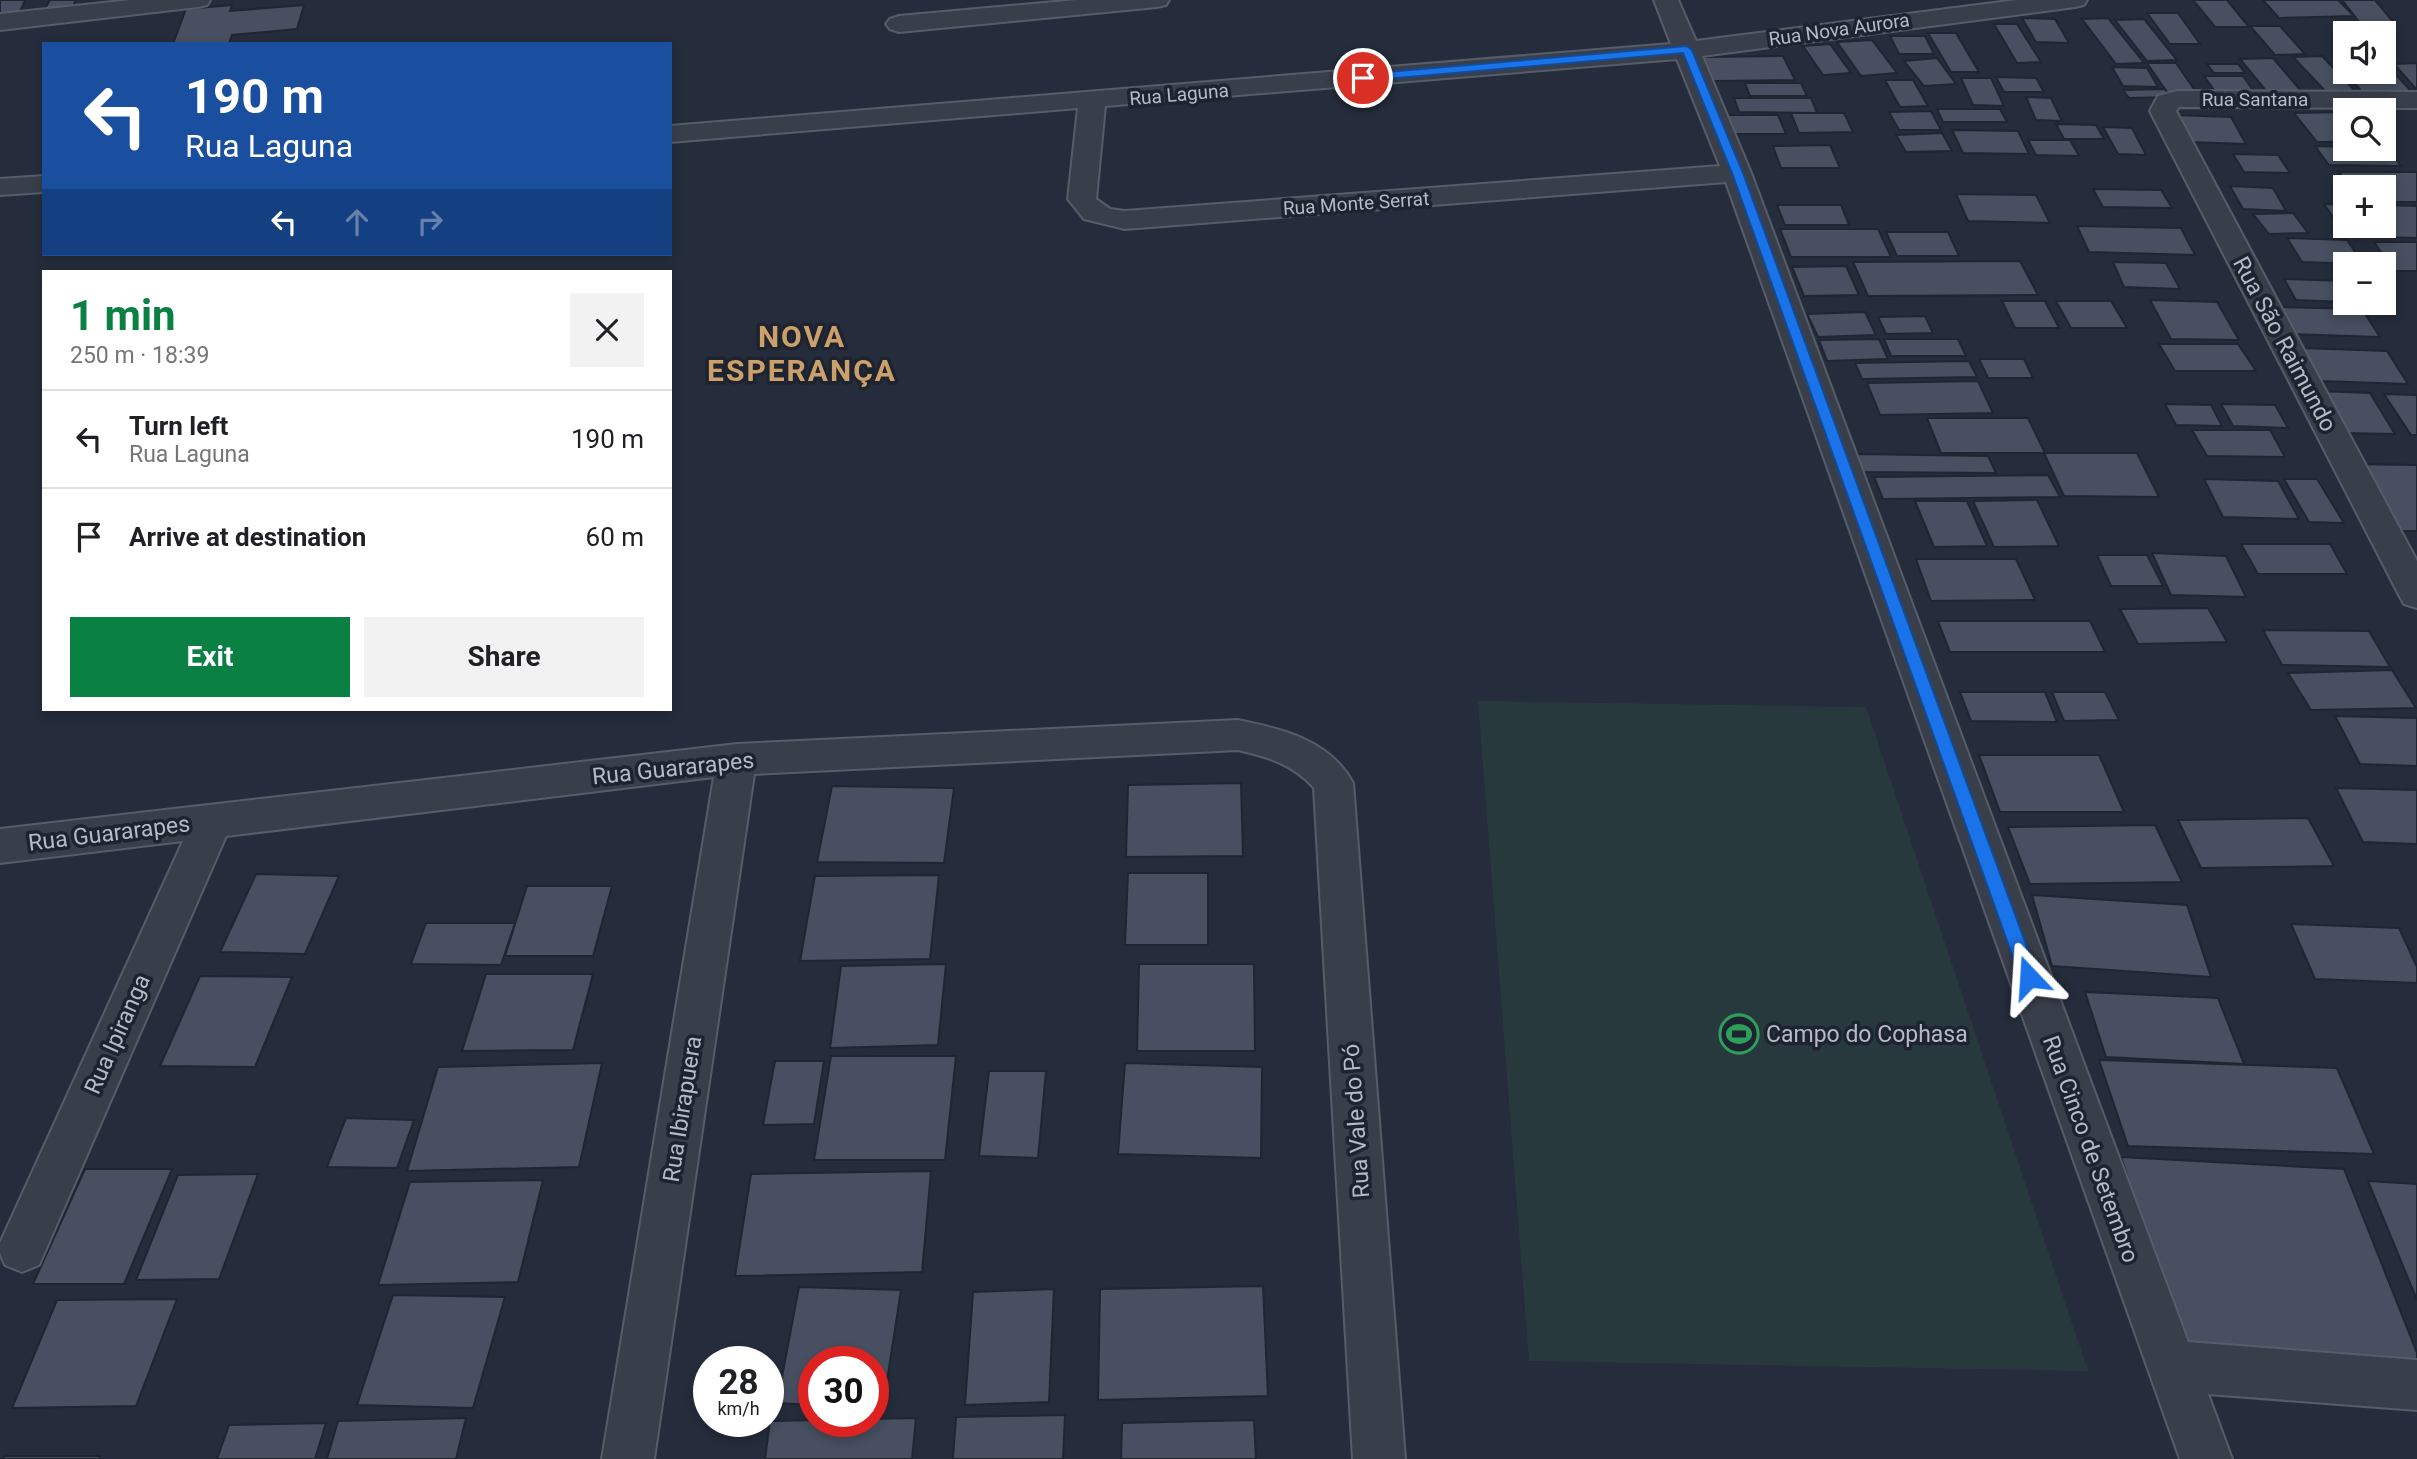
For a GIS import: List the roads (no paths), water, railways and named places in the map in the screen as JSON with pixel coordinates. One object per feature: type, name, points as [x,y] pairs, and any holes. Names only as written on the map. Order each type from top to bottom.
[{"type":"street","points":[[0,22],[198,0]]},
{"type":"street","points":[[899,24],[1157,0]]},
{"type":"street","name":"Rua Cinco de Setembro","points":[[1666,0],[1737,173],[2206,1459]]},
{"type":"street","name":"Rua Nova Aurora","points":[[1687,50],[2075,0]]},
{"type":"street","name":"Rua Laguna","points":[[672,134],[1687,50]]},
{"type":"street","name":"Rua Santana","points":[[2177,99],[2416,102]]},
{"type":"street","name":"Rua São Raimundo","points":[[2177,99],[2166,102],[2163,111],[2416,592]]},
{"type":"street","name":"Rua Monte Serrat","points":[[1092,101],[1082,199],[1087,210],[1105,218],[1125,220],[1737,173]]},
{"type":"street","points":[[0,187],[42,184]]},
{"type":"street","name":"Rua Guararapes","points":[[0,846],[737,759],[1238,735],[1287,745],[1317,764],[1333,783]]},
{"type":"street","name":"Rua Ibirapuera","points":[[628,1459],[737,759]]},
{"type":"street","name":"Rua Vale do Pó","points":[[1333,783],[1379,1459]]},
{"type":"street","name":"Rua Ipiranga","points":[[22,1248],[212,821]]},
{"type":"street","points":[[2170,1366],[2417,1385]]},
{"type":"place","name":"Campo do Cophasa","points":[[1739,1034]]},
{"type":"district","name":"NOVA ESPERANÇA","points":[[802,354]]}]
